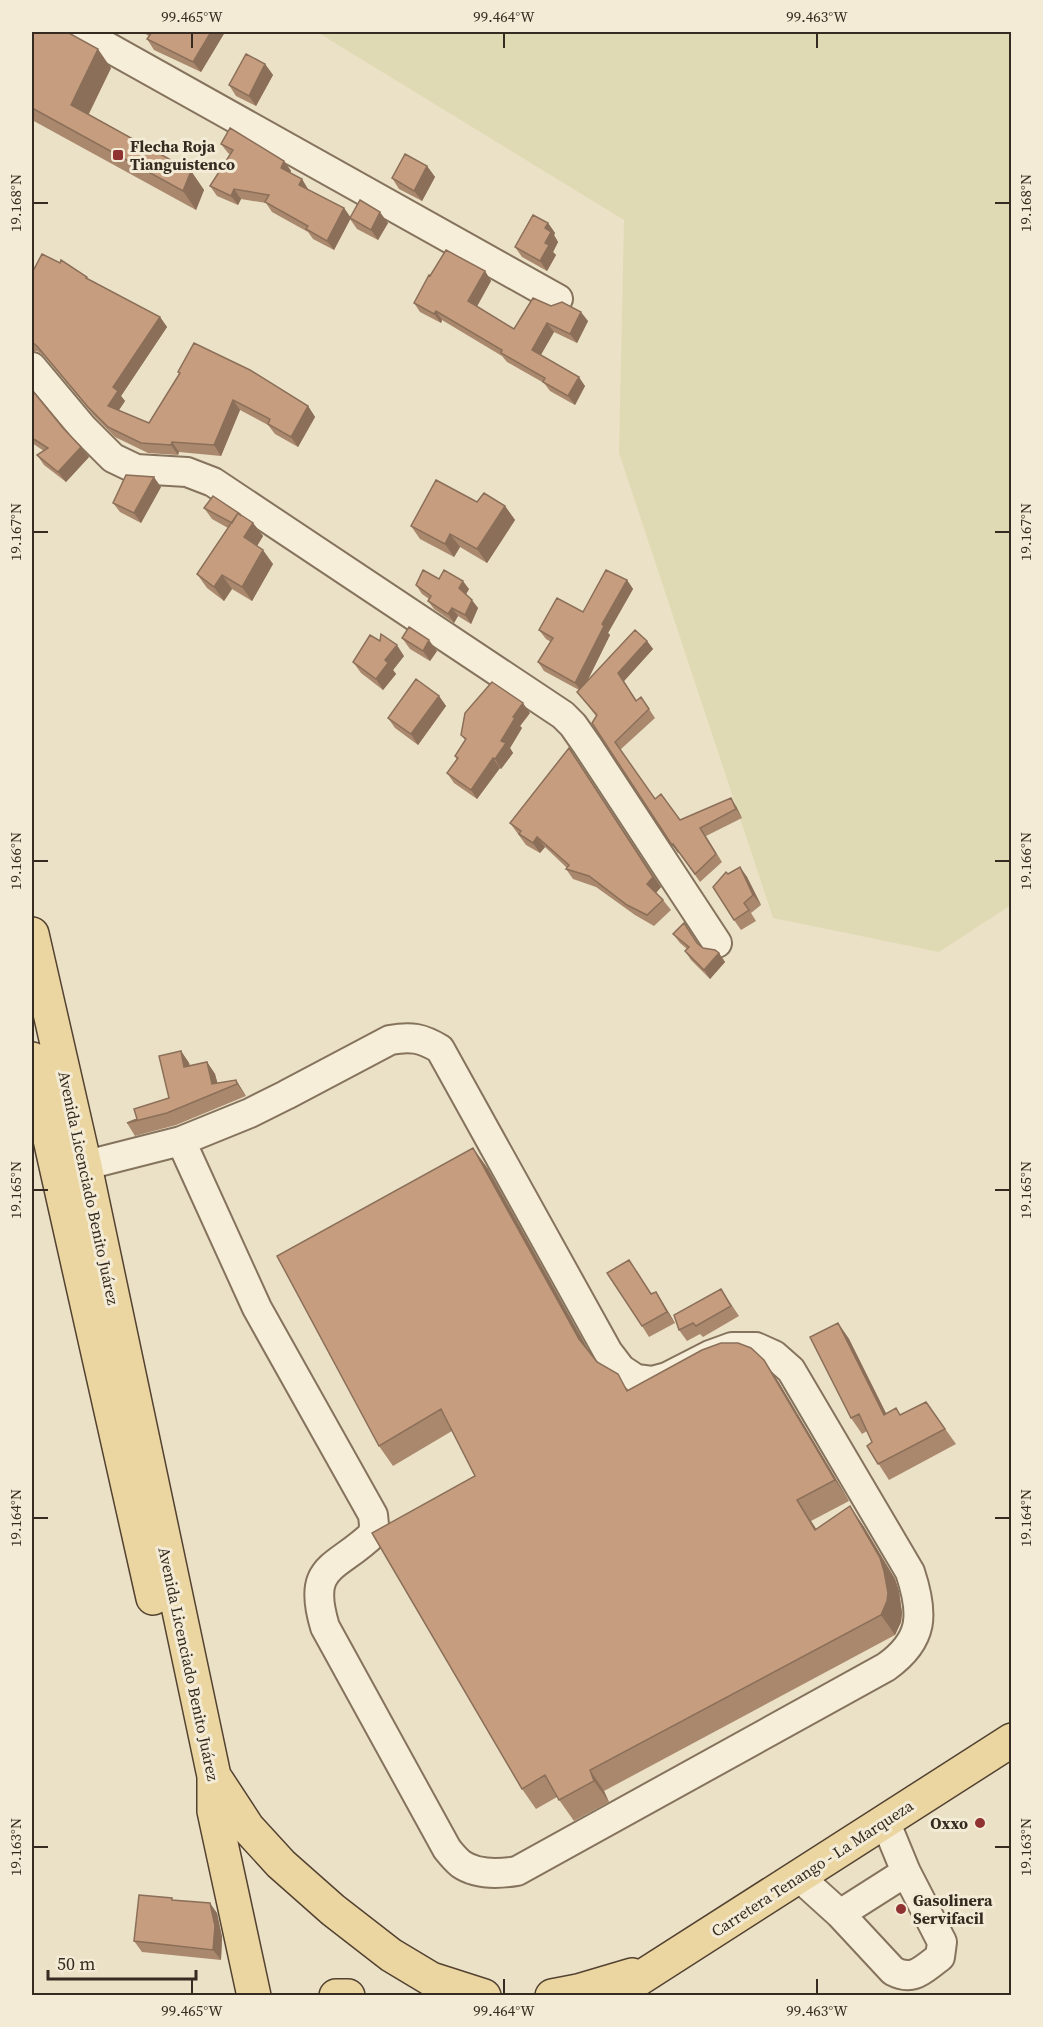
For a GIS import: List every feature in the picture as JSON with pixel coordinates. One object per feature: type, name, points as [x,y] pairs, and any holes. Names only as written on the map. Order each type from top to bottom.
[{"type":"main road","name":"Avenida Licenciado Benito Juárez","points":[[32,934],[71,1169],[193,1775],[214,1811]]},
{"type":"main road","name":"Avenida Licenciado Benito Juárez","points":[[32,1059],[71,1169],[214,1776],[214,1811]]},
{"type":"main road","name":"Carretera Tenango - La Marqueza","points":[[612,1995],[1011,1740]]},
{"type":"main road","points":[[214,1776],[248,1828],[281,1864],[333,1910],[391,1955],[431,1979],[484,1995]]},
{"type":"main road","points":[[214,1811],[255,1995]]},
{"type":"main road","points":[[552,1995],[654,1969]]},
{"type":"main road","points":[[336,1995],[348,1995]]},
{"type":"street","points":[[81,32],[558,299]]},
{"type":"street","points":[[32,367],[82,428],[114,458],[136,469],[187,472],[213,482],[563,715],[573,724],[717,943]]},
{"type":"street","points":[[71,1169],[181,1141],[250,1113],[390,1040],[406,1037],[426,1041],[440,1049],[608,1352],[621,1369],[636,1379],[652,1381],[667,1377],[710,1355],[732,1347],[756,1347],[774,1355],[791,1370],[910,1572],[918,1606],[918,1623],[911,1643],[901,1656],[886,1667],[517,1870],[500,1874],[478,1871],[461,1864],[447,1849],[325,1627],[319,1607],[318,1591],[323,1575],[331,1565],[373,1534],[373,1515],[257,1308],[181,1141]]},
{"type":"street","points":[[798,1876],[840,1914],[893,1971],[902,1975],[916,1974],[940,1957],[942,1942],[906,1872],[885,1821]]},
{"type":"street","points":[[840,1914],[906,1872]]},
{"type":"shaded area","points":[[317,32],[1011,32],[1011,905],[939,952],[773,918],[619,453],[624,220]]},
{"type":"building","points":[[32,32],[67,32],[98,49],[71,105],[191,171],[183,191],[32,108]]},
{"type":"building","points":[[152,32],[211,32],[193,62],[147,39]]},
{"type":"building","points":[[246,54],[265,64],[249,96],[229,85]]},
{"type":"building","points":[[230,128],[284,161],[281,168],[302,179],[299,185],[344,208],[327,241],[306,229],[308,226],[265,202],[269,195],[234,189],[231,196],[210,186],[233,150],[221,144]]},
{"type":"building","points":[[405,154],[427,166],[414,191],[392,178]]},
{"type":"building","points":[[360,200],[380,212],[371,230],[350,218]]},
{"type":"building","points":[[533,215],[548,223],[545,228],[551,232],[545,243],[549,245],[540,261],[515,247]]},
{"type":"building","points":[[446,250],[485,271],[468,301],[514,329],[533,298],[551,306],[562,302],[581,312],[570,334],[547,323],[532,350],[579,377],[568,396],[543,382],[545,378],[501,353],[502,350],[436,311],[434,314],[414,303]]},
{"type":"building","points":[[42,254],[60,263],[61,260],[86,278],[160,317],[113,387],[118,391],[108,406],[149,423],[180,373],[178,372],[194,343],[250,370],[308,406],[291,437],[268,424],[270,419],[233,400],[214,445],[172,442],[171,445],[141,443],[108,427],[32,342],[32,273]]},
{"type":"building","points":[[32,390],[81,447],[58,472],[37,455],[48,448],[32,438]]},
{"type":"building","points":[[126,475],[154,477],[134,513],[113,503]]},
{"type":"building","points":[[436,480],[477,502],[484,493],[505,506],[477,549],[450,534],[445,544],[411,526]]},
{"type":"building","points":[[213,496],[240,514],[238,513],[232,523],[204,508]]},
{"type":"building","points":[[238,513],[253,523],[244,537],[263,550],[242,587],[222,575],[214,587],[197,574]]},
{"type":"building","points":[[423,570],[439,579],[444,570],[463,581],[459,588],[472,600],[465,615],[452,608],[448,614],[428,601],[431,596],[416,585]]},
{"type":"building","points":[[606,570],[627,580],[602,624],[604,626],[575,683],[538,662],[553,638],[539,630],[557,598],[583,612]]},
{"type":"building","points":[[409,627],[429,640],[423,651],[402,638]]},
{"type":"building","points":[[635,630],[647,641],[618,673],[636,701],[641,697],[649,709],[615,742],[655,799],[661,794],[680,820],[731,798],[736,809],[700,828],[716,854],[695,874],[672,845],[592,723],[597,715],[577,692]]},
{"type":"building","points":[[381,634],[397,645],[385,660],[388,663],[376,679],[353,662],[370,635],[380,641]]},
{"type":"building","points":[[416,679],[439,696],[411,734],[388,718]]},
{"type":"building","points":[[492,682],[523,703],[501,741],[506,743],[471,790],[447,773],[458,758],[455,756],[466,739],[461,735],[465,713]]},
{"type":"building","points":[[569,748],[653,877],[647,884],[663,900],[647,915],[627,905],[589,876],[566,869],[569,865],[537,837],[533,843],[519,834],[521,831],[510,823]]},
{"type":"building","points":[[740,867],[753,895],[744,903],[749,910],[734,920],[713,887],[726,872],[728,874]]},
{"type":"building","points":[[684,923],[697,943],[703,948],[719,953],[704,970],[685,951],[689,947],[673,934]]},
{"type":"building","points":[[181,1051],[184,1067],[207,1062],[212,1084],[236,1080],[237,1084],[167,1113],[127,1123],[137,1119],[134,1109],[169,1098],[159,1056]]},
{"type":"building","points":[[473,1148],[579,1339],[597,1362],[618,1374],[627,1391],[702,1350],[721,1343],[738,1343],[751,1348],[764,1360],[835,1480],[797,1500],[815,1530],[850,1506],[880,1558],[888,1593],[881,1615],[590,1770],[594,1781],[559,1800],[545,1775],[522,1789],[372,1533],[475,1476],[441,1409],[379,1446],[277,1256]]},
{"type":"building","points":[[629,1260],[651,1294],[656,1292],[667,1312],[642,1326],[607,1273]]},
{"type":"building","points":[[721,1289],[731,1306],[696,1326],[693,1323],[679,1330],[674,1315]]},
{"type":"building","points":[[838,1323],[884,1415],[896,1408],[900,1415],[926,1402],[945,1429],[878,1464],[867,1446],[872,1442],[859,1414],[851,1418],[810,1337]]},
{"type":"building","points":[[139,1895],[210,1903],[215,1926],[213,1950],[134,1941]]},
{"type":"place","name":"Flecha Roja Tianguistenco","points":[[118,155]]},
{"type":"place","name":"Oxxo","points":[[980,1823]]},
{"type":"place","name":"Gasolinera Servifacil","points":[[901,1909]]}]
